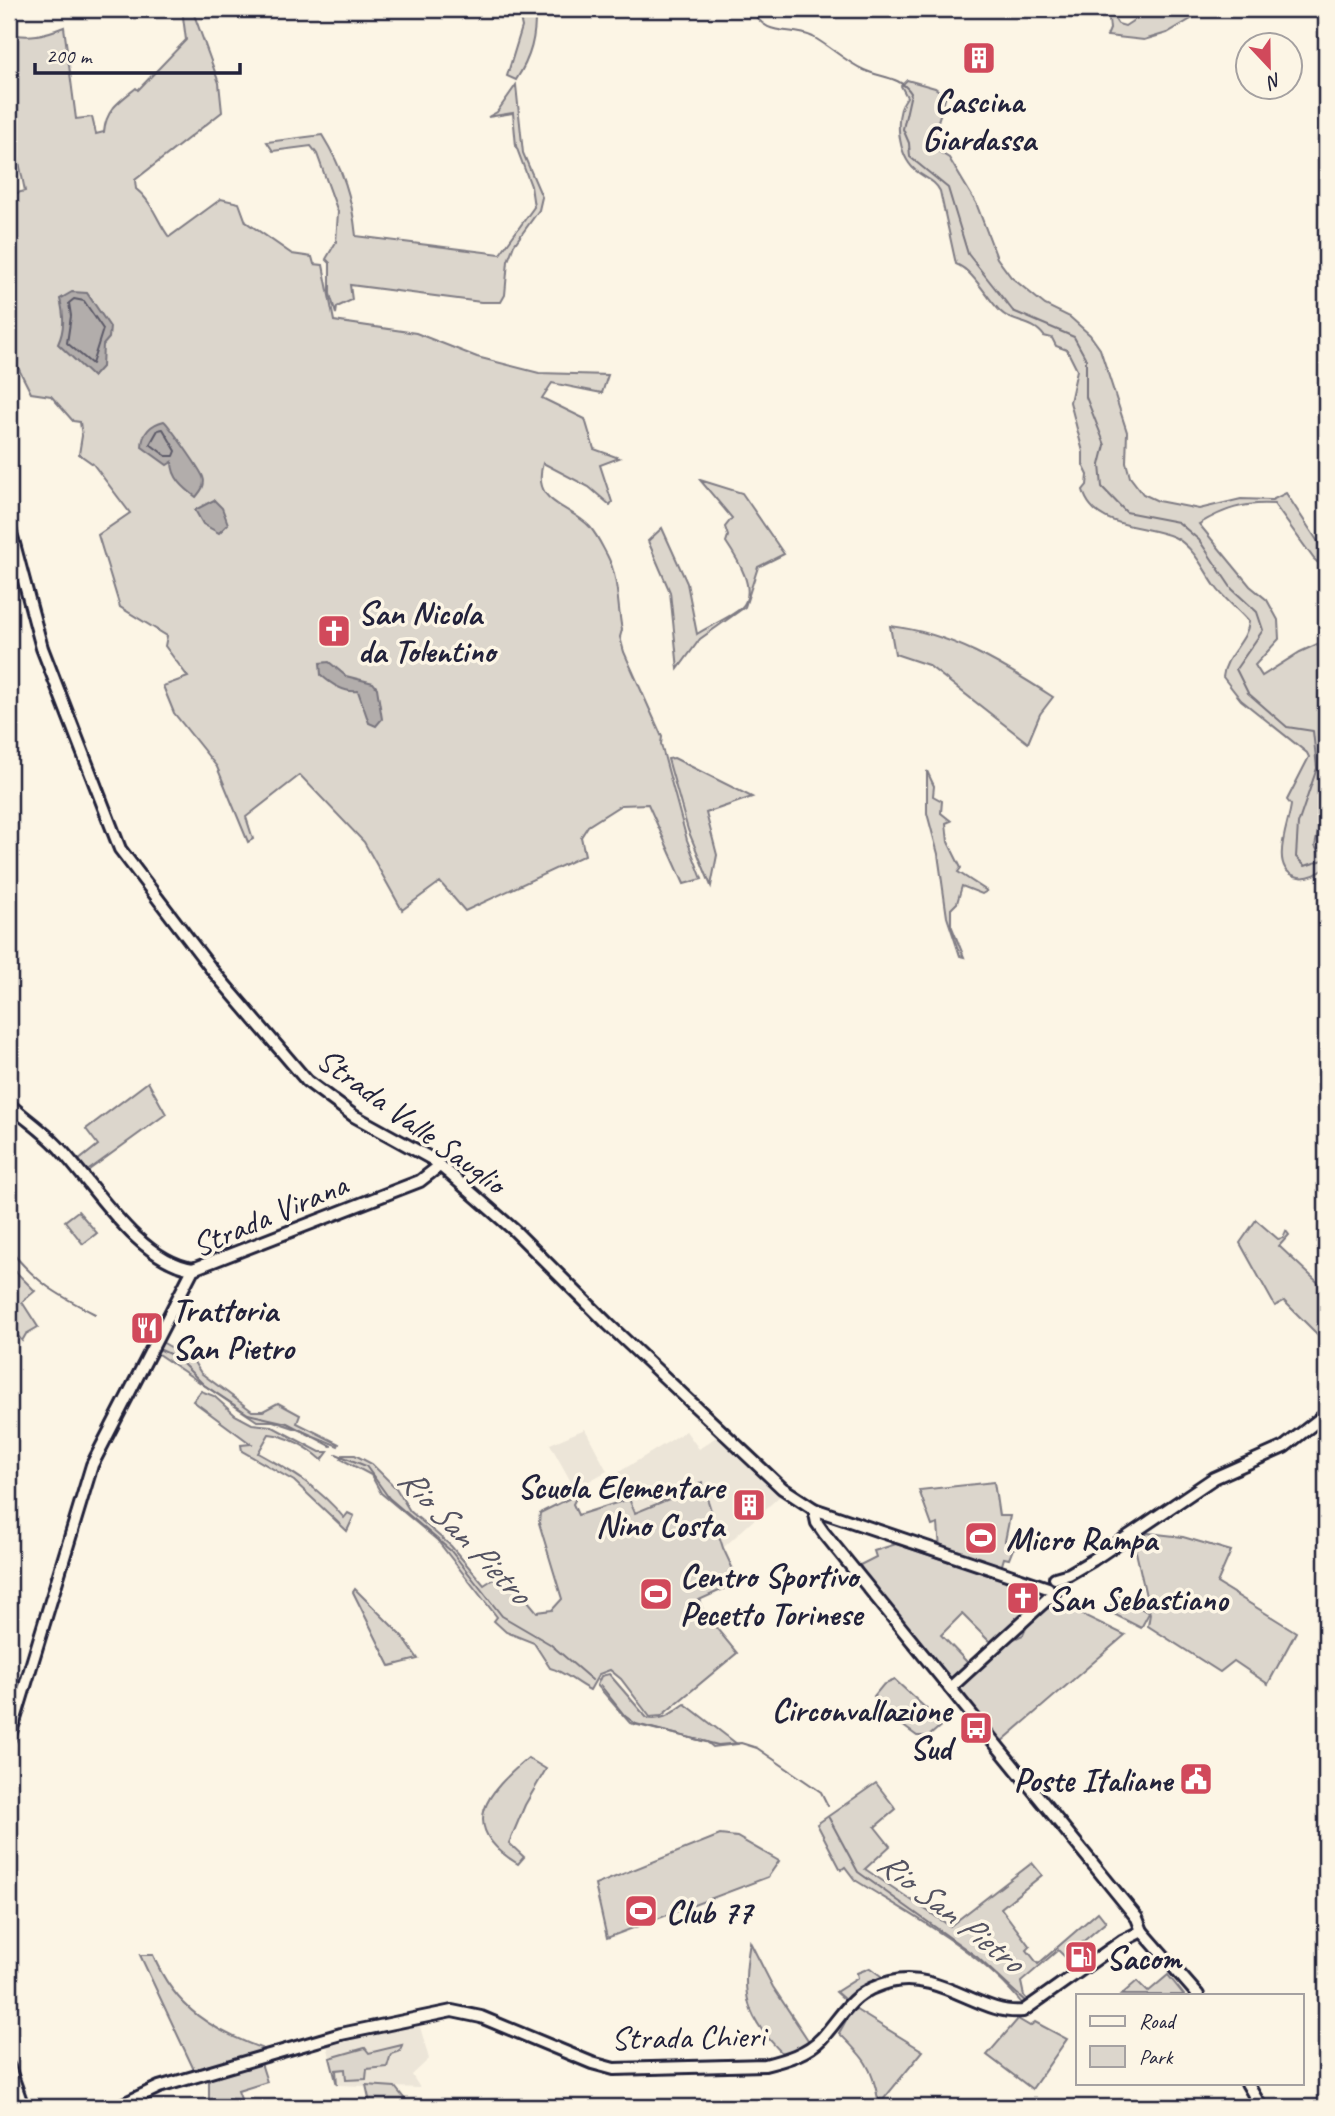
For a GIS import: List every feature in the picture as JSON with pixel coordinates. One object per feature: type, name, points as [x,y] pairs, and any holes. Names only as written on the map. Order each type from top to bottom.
[{"type":"street","name":"Strada Valle Sauglio","points":[[9,525],[42,648],[120,849],[213,971],[307,1081],[354,1116],[432,1159],[438,1167],[514,1230],[608,1324],[782,1488],[814,1509],[1034,1585],[1052,1587]]},
{"type":"street","points":[[9,1104],[60,1148],[125,1226],[167,1259],[181,1267],[193,1269]]},
{"type":"street","name":"Strada Virana","points":[[9,1739],[92,1465],[193,1269],[420,1181],[438,1167]]},
{"type":"street","points":[[950,1688],[1052,1587],[1069,1574],[1214,1478],[1284,1447],[1326,1414]]},
{"type":"street","points":[[814,1509],[824,1533],[1136,1916],[1142,1931],[1197,1994]]},
{"type":"street","name":"Strada Chieri","points":[[117,2107],[159,2087],[341,2034],[452,2011],[481,2017],[592,2063],[614,2069],[765,2064],[787,2059],[814,2045],[850,2002],[879,1985],[903,1979],[925,1981],[1007,2010],[1023,2011],[1122,1941],[1142,1931]]},
{"type":"street","points":[[9,2067],[23,2107]]},
{"type":"street","points":[[1248,2084],[1261,2107]]},
{"type":"shaded area","points":[[585,1429],[607,1471],[575,1489],[550,1444]]},
{"type":"shaded area","points":[[686,1431],[699,1449],[719,1435],[782,1494],[723,1548],[702,1482],[691,1490],[634,1513],[619,1472]]},
{"type":"shaded area","points":[[419,2023],[429,2059],[412,2075],[420,2088],[337,2085],[327,2045]]},
{"type":"green space","points":[[182,9],[192,9],[219,83],[222,112],[135,180],[136,189],[150,205],[169,237],[221,199],[239,203],[246,222],[292,254],[312,257],[314,264],[323,265],[334,321],[416,333],[477,357],[539,373],[608,375],[602,393],[552,383],[542,398],[585,419],[594,449],[619,458],[600,465],[612,502],[610,505],[589,487],[543,463],[542,487],[554,502],[590,527],[611,564],[624,652],[662,737],[661,744],[687,840],[702,879],[684,884],[648,804],[621,805],[588,826],[581,837],[585,855],[465,911],[440,882],[402,910],[364,842],[300,775],[246,817],[253,839],[248,842],[217,767],[174,713],[163,686],[188,677],[165,646],[167,636],[120,607],[98,535],[130,513],[93,464],[79,454],[82,436],[80,422],[73,421],[51,396],[31,393],[9,350],[9,195],[25,191],[9,113],[9,34],[37,35],[64,27],[76,119],[92,117],[96,134],[104,132],[105,124],[115,106],[136,88],[138,90],[186,40]]},
{"type":"green space","points":[[518,9],[535,9],[535,19],[529,55],[516,80],[507,76],[522,27]]},
{"type":"green space","points":[[1108,9],[1118,24],[1125,26],[1151,9],[1208,9],[1167,33],[1144,40],[1107,36],[1110,29]]},
{"type":"green space","points":[[907,80],[935,88],[946,96],[934,134],[933,148],[949,158],[976,203],[997,258],[1011,277],[1045,305],[1070,317],[1090,335],[1100,349],[1127,432],[1126,462],[1130,477],[1143,494],[1158,501],[1199,509],[1241,499],[1272,500],[1286,493],[1326,554],[1326,570],[1314,559],[1274,504],[1235,508],[1199,524],[1250,586],[1267,600],[1278,620],[1279,639],[1255,665],[1262,676],[1300,652],[1326,640],[1326,795],[1315,846],[1318,851],[1326,849],[1326,868],[1319,872],[1308,877],[1295,876],[1287,871],[1282,855],[1291,805],[1287,800],[1309,757],[1241,700],[1223,677],[1249,622],[1219,591],[1198,559],[1181,541],[1162,533],[1108,519],[1089,503],[1083,490],[1087,485],[1088,475],[1083,465],[1083,452],[1070,402],[1077,370],[1067,350],[1056,346],[1052,338],[1044,336],[1034,327],[1006,316],[969,273],[956,264],[940,191],[909,163],[901,145],[900,114],[907,97],[901,86]]},
{"type":"green space","points":[[516,85],[523,153],[542,197],[539,210],[514,245],[508,261],[505,295],[501,302],[481,302],[350,285],[352,300],[337,307],[336,314],[330,294],[330,263],[326,259],[336,242],[338,212],[317,154],[311,146],[273,151],[267,142],[322,135],[345,184],[356,236],[500,254],[534,207],[531,186],[516,146],[513,113],[488,117],[497,112]]},
{"type":"green space","points":[[700,480],[742,493],[784,554],[758,567],[745,607],[700,639],[678,669],[670,592],[648,541],[662,528],[687,583],[697,634],[741,608],[748,593],[744,574],[726,542],[728,536],[725,527],[732,518]]},
{"type":"green space","points":[[890,626],[934,635],[955,643],[1015,673],[1053,697],[1040,714],[1028,743],[928,665],[895,654]]},
{"type":"green space","points":[[674,758],[752,797],[706,813],[717,855],[711,886],[688,830],[668,759]]},
{"type":"green space","points":[[927,771],[934,786],[933,796],[942,801],[941,813],[951,821],[946,823],[948,842],[961,868],[958,872],[987,891],[982,894],[962,886],[957,903],[951,909],[951,925],[964,957],[960,956],[947,917],[938,854],[927,813]]},
{"type":"green space","points":[[148,1082],[166,1114],[86,1172],[78,1161],[98,1145],[86,1129]]},
{"type":"green space","points":[[78,1211],[97,1233],[83,1244],[65,1221]]},
{"type":"green space","points":[[1256,1220],[1278,1239],[1283,1238],[1286,1231],[1289,1235],[1279,1246],[1326,1290],[1326,1343],[1284,1301],[1275,1306],[1240,1243]]},
{"type":"green space","points":[[9,1265],[35,1291],[22,1302],[38,1327],[26,1334],[22,1341],[9,1325],[9,1320],[17,1313],[9,1301]]},
{"type":"green space","points":[[160,1341],[192,1359],[201,1373],[252,1411],[263,1411],[278,1403],[300,1415],[297,1423],[339,1444],[338,1446],[273,1421],[257,1421],[158,1354],[155,1350]]},
{"type":"green space","points":[[201,1391],[214,1396],[235,1415],[252,1424],[271,1426],[320,1452],[328,1452],[322,1460],[297,1443],[269,1434],[258,1453],[304,1481],[344,1518],[348,1513],[354,1516],[347,1531],[294,1481],[242,1451],[241,1445],[251,1444],[193,1401]]},
{"type":"green space","name":"Centro Sportivo Pecetto Torinese","points":[[343,1455],[355,1455],[372,1464],[396,1488],[410,1511],[451,1546],[484,1585],[504,1572],[537,1612],[552,1610],[562,1599],[539,1523],[540,1513],[578,1494],[573,1504],[578,1515],[629,1499],[635,1513],[691,1490],[702,1482],[723,1548],[739,1582],[699,1600],[704,1613],[737,1653],[661,1716],[650,1717],[621,1679],[610,1670],[599,1674],[590,1690],[550,1668],[534,1643],[506,1632],[494,1621],[497,1617],[437,1540],[381,1493],[371,1475],[341,1459]]},
{"type":"green space","points":[[994,1482],[999,1516],[1010,1516],[1005,1541],[1016,1541],[1020,1545],[1013,1549],[1009,1559],[1004,1558],[1001,1568],[940,1549],[938,1524],[932,1526],[919,1490]]},
{"type":"green space","points":[[1148,1533],[1183,1537],[1231,1551],[1217,1583],[1296,1632],[1268,1684],[1234,1661],[1220,1672],[1148,1626],[1150,1614],[1134,1543]]},
{"type":"green space","points":[[896,1544],[1029,1588],[1009,1599],[1013,1608],[1020,1605],[1024,1615],[993,1645],[962,1614],[941,1635],[968,1663],[977,1655],[979,1658],[951,1682],[865,1576],[860,1565],[876,1557],[874,1551]]},
{"type":"green space","points":[[355,1589],[402,1636],[418,1659],[390,1666],[353,1592]]},
{"type":"green space","points":[[1117,1595],[1149,1613],[1141,1628],[1108,1611]]},
{"type":"green space","points":[[1065,1602],[1075,1611],[1125,1635],[1001,1742],[958,1686],[1005,1643],[1023,1635],[1028,1624],[1046,1609]]},
{"type":"green space","points":[[609,1674],[647,1718],[663,1717],[685,1704],[737,1744],[713,1747],[707,1742],[630,1723],[597,1685],[601,1676]]},
{"type":"green space","points":[[895,1680],[943,1724],[929,1736],[917,1736],[877,1707],[880,1700],[874,1696],[883,1685]]},
{"type":"green space","points":[[528,1758],[546,1769],[525,1805],[509,1843],[524,1857],[518,1864],[499,1850],[488,1836],[483,1823],[484,1810],[500,1784]]},
{"type":"green space","points":[[876,1783],[896,1809],[875,1827],[890,1846],[865,1869],[950,1926],[1032,1863],[1042,1875],[1001,1908],[1030,1947],[1027,1950],[1038,1964],[1098,1912],[1106,1922],[1065,1957],[1058,1950],[1021,1982],[1024,1996],[1030,2003],[1024,2006],[1007,1986],[967,1951],[855,1880],[845,1867],[841,1870],[817,1824]]},
{"type":"green space","name":"Club 77","points":[[720,1835],[737,1837],[779,1861],[768,1877],[607,1938],[595,1885]]},
{"type":"green space","points":[[750,1942],[773,1987],[810,2043],[784,2055],[761,2028],[749,2004],[746,1977]]},
{"type":"green space","points":[[140,1955],[153,1955],[172,1990],[198,2016],[229,2035],[266,2050],[195,2072]]},
{"type":"green space","points":[[870,1968],[885,1979],[857,1990],[845,2000],[836,1992],[858,1978],[857,1973]]},
{"type":"green space","points":[[1168,1975],[1183,1994],[1122,1994],[1137,1981],[1148,1992]]},
{"type":"green space","points":[[853,2008],[923,2051],[883,2100],[878,2099],[873,2078],[865,2062],[839,2033]]},
{"type":"green space","points":[[1018,2019],[1030,2026],[1035,2022],[1067,2039],[1032,2089],[987,2055]]},
{"type":"green space","points":[[402,2045],[400,2051],[391,2054],[387,2067],[367,2069],[366,2079],[346,2080],[345,2069],[336,2070],[337,2085],[330,2058],[365,2048],[369,2053]]},
{"type":"green space","points":[[261,2063],[267,2082],[238,2091],[244,2107],[209,2107],[209,2079]]},
{"type":"green space","points":[[366,2085],[395,2087],[411,2107],[371,2107]]},
{"type":"water","points":[[72,292],[87,293],[110,327],[109,338],[103,345],[102,367],[93,377],[58,344],[63,322],[60,299]]},
{"type":"water","points":[[164,421],[203,477],[203,485],[196,497],[176,478],[172,462],[167,465],[142,447],[148,430]]},
{"type":"water","points":[[214,500],[222,508],[228,524],[219,533],[203,524],[195,510]]},
{"type":"water","points":[[329,662],[346,676],[373,683],[377,688],[382,719],[376,726],[369,723],[358,691],[338,687],[321,675],[320,663]]},
{"type":"waterway","points":[[753,9],[758,18],[771,28],[813,37],[857,67],[896,80],[907,87],[911,93],[903,129],[909,143],[910,157],[948,188],[968,254],[1013,311],[1074,337],[1086,359],[1086,397],[1105,445],[1100,465],[1102,487],[1126,512],[1178,522],[1199,540],[1232,589],[1257,612],[1263,630],[1236,669],[1248,693],[1287,727],[1313,731],[1317,768],[1298,824],[1296,857],[1305,866],[1326,859]]},
{"type":"waterway","name":"Rio San Pietro","points":[[9,1249],[48,1287],[95,1314]]},
{"type":"waterway","name":"Rio San Pietro","points":[[161,1350],[176,1357],[204,1385],[248,1414],[287,1423],[331,1446]]},
{"type":"waterway","name":"Rio San Pietro","points":[[336,1454],[366,1466],[389,1498],[451,1551],[502,1616],[550,1644],[592,1680]]},
{"type":"waterway","name":"Rio San Pietro","points":[[601,1686],[625,1716],[636,1724],[718,1745],[741,1743],[757,1748],[821,1792],[828,1806]]},
{"type":"waterway","name":"Rio San Pietro","points":[[829,1818],[858,1872],[977,1957],[1026,2002]]},
{"type":"place","name":"Cascina Giardassa","points":[[979,58]]},
{"type":"place","name":"San Nicola da Tolentino","points":[[334,631]]},
{"type":"place","name":"Trattoria San Pietro","points":[[147,1328]]},
{"type":"place","name":"Scuola Elementare Nino Costa","points":[[749,1505]]},
{"type":"place","name":"Micro Rampa","points":[[981,1538]]},
{"type":"place","name":"Centro Sportivo Pecetto Torinese","points":[[656,1594]]},
{"type":"place","name":"San Sebastiano","points":[[1023,1598]]},
{"type":"place","name":"Circonvallazione Sud","points":[[976,1728]]},
{"type":"place","name":"Poste Italiane","points":[[1196,1779]]},
{"type":"place","name":"Club 77","points":[[641,1911]]},
{"type":"place","name":"Sacom","points":[[1081,1957]]}]
